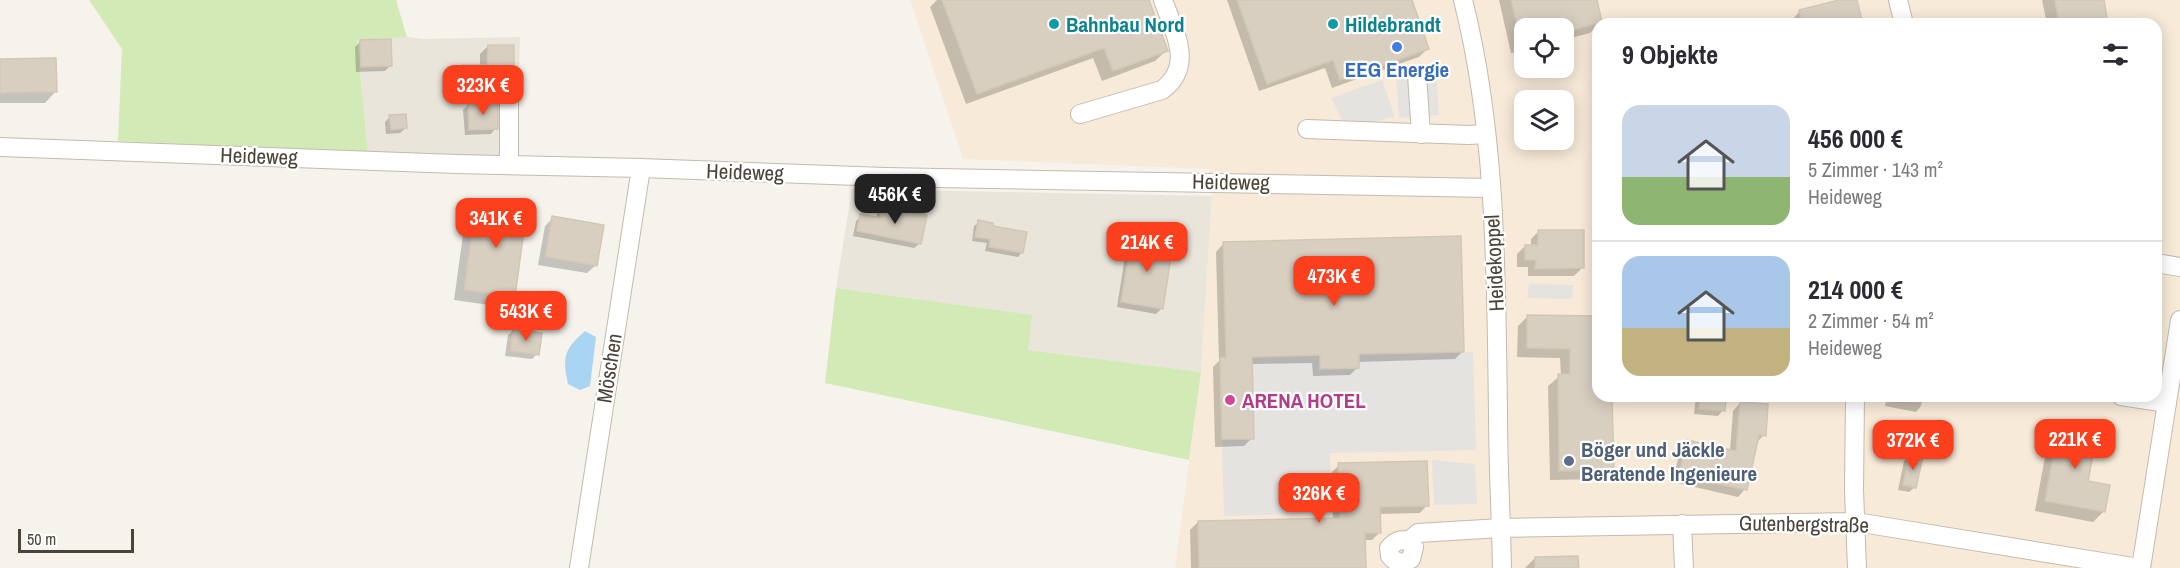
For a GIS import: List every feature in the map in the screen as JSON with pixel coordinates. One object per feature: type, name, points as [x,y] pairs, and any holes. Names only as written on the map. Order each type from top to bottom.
[{"type":"street","points":[[1080,114],[1162,90],[1171,84],[1178,73],[1181,62],[1180,51],[1163,0]]},
{"type":"street","name":"Heidekoppel","points":[[1463,0],[1483,101],[1490,188],[1497,306],[1498,454],[1502,568]]},
{"type":"street","points":[[1898,0],[1902,18]]},
{"type":"street","points":[[1417,75],[1421,134]]},
{"type":"street","points":[[490,90],[509,91],[509,165]]},
{"type":"street","points":[[1307,129],[1421,134],[1486,134]]},
{"type":"street","name":"Heideweg","points":[[0,147],[885,177],[1490,188]]},
{"type":"street","name":"Möschen","points":[[579,568],[641,168]]},
{"type":"street","points":[[2162,264],[2180,267]]},
{"type":"street","points":[[2140,568],[2171,433],[2167,403],[2180,320]]},
{"type":"street","points":[[1855,402],[1854,490],[1857,568]]},
{"type":"street","points":[[2160,402],[2167,403]]},
{"type":"street","name":"Gutenbergstraße","points":[[1409,541],[1418,533],[1501,528],[1856,522],[2140,568]]},
{"type":"street","points":[[1682,524],[1684,568]]},
{"type":"shaded area","points":[[910,0],[2180,0],[2180,568],[1175,568],[1201,372],[1212,196],[1209,169],[963,159]]},
{"type":"shaded area","points":[[407,37],[423,39],[520,37],[516,157],[368,153],[357,39]]},
{"type":"shaded area","points":[[1436,70],[1439,115],[1399,118],[1396,74]]},
{"type":"shaded area","points":[[1382,80],[1395,117],[1346,127],[1331,98]]},
{"type":"shaded area","points":[[852,189],[1212,196],[1201,372],[1028,350],[1031,315],[836,288]]},
{"type":"shaded area","points":[[1529,284],[1573,285],[1572,299],[1527,298]]},
{"type":"shaded area","points":[[1473,352],[1476,450],[1330,453],[1332,513],[1224,516],[1222,439],[1254,439],[1252,357]]},
{"type":"shaded area","points":[[1432,460],[1475,464],[1477,504],[1434,505]]},
{"type":"green space","points":[[89,0],[396,0],[407,37],[357,40],[368,153],[118,141],[122,49]]},
{"type":"green space","points":[[836,288],[1032,315],[1028,350],[1201,372],[1189,460],[825,383]]},
{"type":"water","points":[[585,331],[596,337],[590,386],[580,390],[568,384],[565,360],[573,343]]},
{"type":"building","name":"Bahnbau Nord","points":[[942,0],[1149,0],[1168,51],[1113,71],[1104,48],[977,94]]},
{"type":"building","name":"Hildebrandt","points":[[1237,0],[1412,0],[1429,49],[1340,80],[1333,60],[1267,84]]},
{"type":"building","points":[[1511,0],[1597,0],[1601,18],[1592,18],[1592,25],[1574,30],[1574,18],[1516,18]]},
{"type":"building","points":[[1839,0],[1857,0],[1862,18],[1801,18],[1799,10]]},
{"type":"building","points":[[2055,0],[2104,0],[2107,18],[2058,18]]},
{"type":"building","points":[[391,39],[392,66],[361,67],[360,40]]},
{"type":"building","points":[[488,45],[514,45],[514,78],[462,77],[462,65],[487,65]]},
{"type":"building","points":[[56,58],[57,92],[0,93],[0,59]]},
{"type":"building","points":[[498,102],[498,129],[469,130],[468,103]]},
{"type":"building","points":[[406,114],[407,128],[391,130],[389,115]]},
{"type":"building","points":[[476,200],[527,207],[515,297],[464,290]]},
{"type":"building","points":[[882,207],[927,215],[921,244],[857,231],[860,214],[880,218]]},
{"type":"building","points":[[552,216],[604,225],[597,266],[545,257]]},
{"type":"building","points":[[978,220],[993,223],[993,226],[1027,232],[1023,253],[989,247],[990,239],[975,237]]},
{"type":"building","points":[[1538,230],[1584,230],[1584,268],[1535,269],[1536,260],[1525,260],[1525,245],[1538,245]]},
{"type":"building","points":[[1461,236],[1464,352],[1359,354],[1359,368],[1320,369],[1320,355],[1252,357],[1254,439],[1222,439],[1220,358],[1226,357],[1223,242]]},
{"type":"building","points":[[1132,237],[1173,244],[1163,309],[1121,302]]},
{"type":"building","points":[[1527,315],[1592,316],[1592,402],[1612,402],[1614,470],[1559,471],[1558,374],[1570,374],[1570,349],[1527,348]]},
{"type":"building","points":[[513,328],[542,333],[539,355],[510,351]]},
{"type":"building","points":[[1700,402],[1726,402],[1725,411],[1699,409]]},
{"type":"building","points":[[1740,402],[1768,404],[1766,436],[1759,435],[1747,490],[1679,475],[1687,440],[1736,451]]},
{"type":"building","points":[[2059,423],[2098,430],[2088,481],[2110,485],[2105,512],[2045,501]]},
{"type":"building","points":[[1909,454],[1923,456],[1916,488],[1903,485]]},
{"type":"building","points":[[1427,461],[1429,506],[1380,507],[1381,533],[1365,533],[1366,568],[1199,568],[1198,521],[1340,518],[1338,463]]},
{"type":"building","points":[[1578,556],[1579,568],[1535,568],[1535,557]]},
{"type":"place","name":"Bahnbau Nord","points":[[1054,24]]},
{"type":"place","name":"Hildebrandt","points":[[1333,24]]},
{"type":"place","name":"EEG Energie","points":[[1397,47]]},
{"type":"place","name":"ARENA HOTEL","points":[[1230,400]]},
{"type":"place","name":"Böger und Jäckle Beratende Ingenieure","points":[[1569,461]]}]
